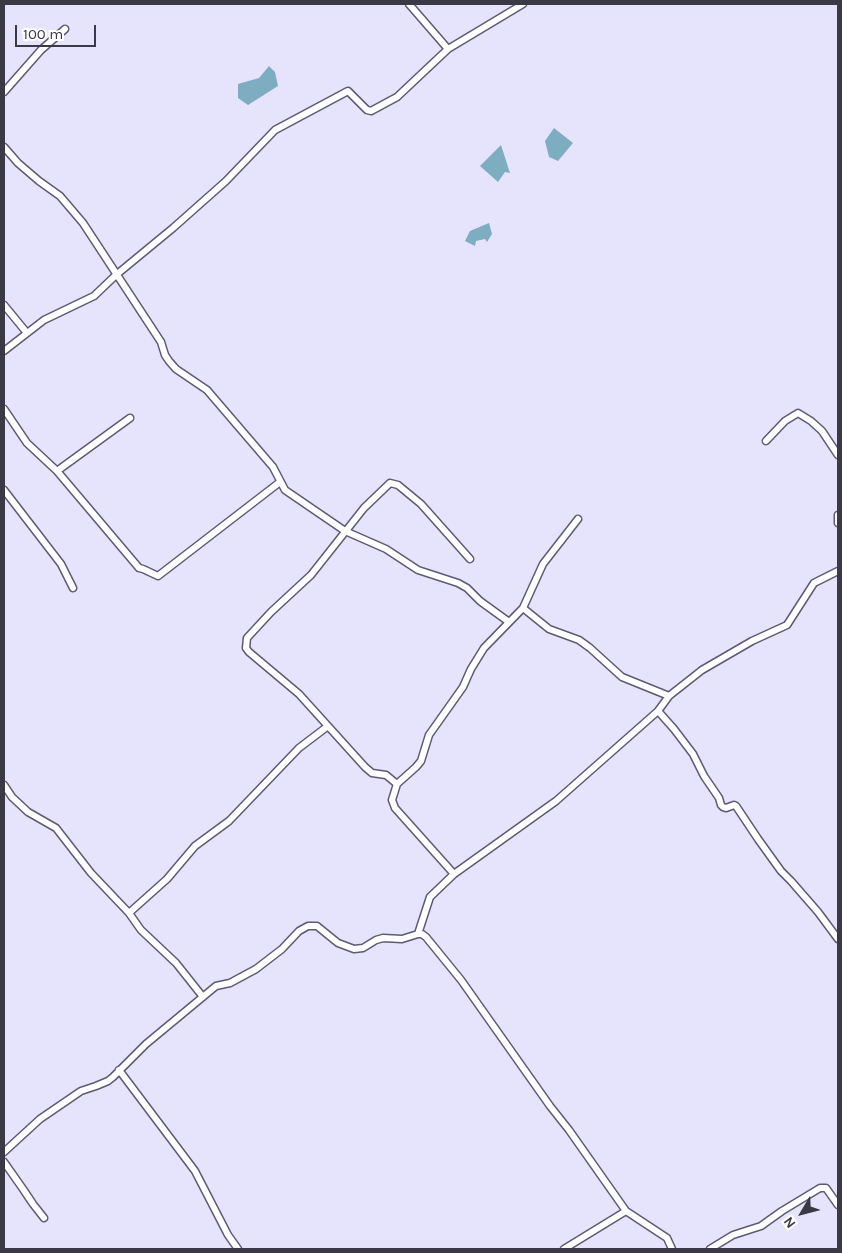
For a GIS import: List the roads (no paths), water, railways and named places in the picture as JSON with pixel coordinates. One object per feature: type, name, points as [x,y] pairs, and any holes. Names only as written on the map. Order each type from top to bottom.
[{"type":"street","points":[[409,4],[448,49]]},
{"type":"street","points":[[4,351],[44,320],[94,296],[226,181],[275,130],[348,91],[367,110],[371,111],[397,97],[448,49],[523,4]]},
{"type":"street","points":[[4,92],[41,50],[64,30]]},
{"type":"street","points":[[4,147],[18,163],[60,196],[83,223],[160,342],[169,361],[176,369],[207,390],[272,467],[285,490],[345,531],[386,549],[418,570],[468,588],[480,601],[509,622]]},
{"type":"street","points":[[4,305],[27,333]]},
{"type":"street","points":[[4,409],[28,442],[57,471],[139,568],[158,576],[280,482]]},
{"type":"street","points":[[766,441],[785,421],[798,413],[822,431],[838,455]]},
{"type":"street","points":[[57,471],[130,418]]},
{"type":"street","points":[[397,784],[386,775],[372,772],[365,767],[299,694],[249,652],[246,648],[247,638],[271,612],[311,575],[364,508],[390,483],[398,484],[421,504],[470,559]]},
{"type":"street","points":[[4,490],[61,564],[73,588]]},
{"type":"street","points":[[838,515],[838,523]]},
{"type":"street","points":[[454,874],[395,808],[392,800],[397,784],[421,761],[429,735],[463,687],[471,668],[484,648],[522,608],[543,564],[578,519]]},
{"type":"street","points":[[418,934],[430,897],[454,874],[556,801],[658,711],[669,696],[702,670],[752,641],[787,625],[814,583],[838,570]]},
{"type":"street","points":[[522,608],[549,630],[579,640],[622,677],[669,696]]},
{"type":"street","points":[[658,711],[693,754],[704,776],[719,798],[721,805],[726,808],[734,804],[736,806],[781,871],[818,912],[838,939]]},
{"type":"street","points":[[129,913],[167,879],[195,846],[229,821],[299,748],[328,726]]},
{"type":"street","points":[[4,784],[12,797],[28,812],[56,828],[91,873],[129,913],[141,930],[176,963],[203,997]]},
{"type":"street","points":[[4,1152],[40,1118],[81,1091],[108,1081],[146,1044],[216,986],[230,983],[256,969],[308,926],[317,926],[338,943],[354,949],[363,948],[383,938],[402,939],[422,934],[461,980],[626,1211],[666,1238],[672,1249]]},
{"type":"street","points":[[119,1070],[195,1171],[228,1235],[238,1249]]},
{"type":"street","points":[[4,1162],[44,1218]]},
{"type":"street","points":[[710,1249],[733,1235],[761,1226],[820,1188],[826,1188],[838,1205]]},
{"type":"street","points":[[564,1249],[626,1211]]},
{"type":"water","points":[[269,66],[275,72],[278,86],[248,105],[238,98],[238,84],[259,78]]},
{"type":"water","points":[[554,128],[573,143],[558,161],[549,157],[545,141]]},
{"type":"water","points":[[501,145],[510,173],[505,172],[498,182],[480,166]]},
{"type":"water","points":[[489,223],[492,234],[487,242],[485,239],[476,241],[475,246],[465,241],[470,231]]}]
